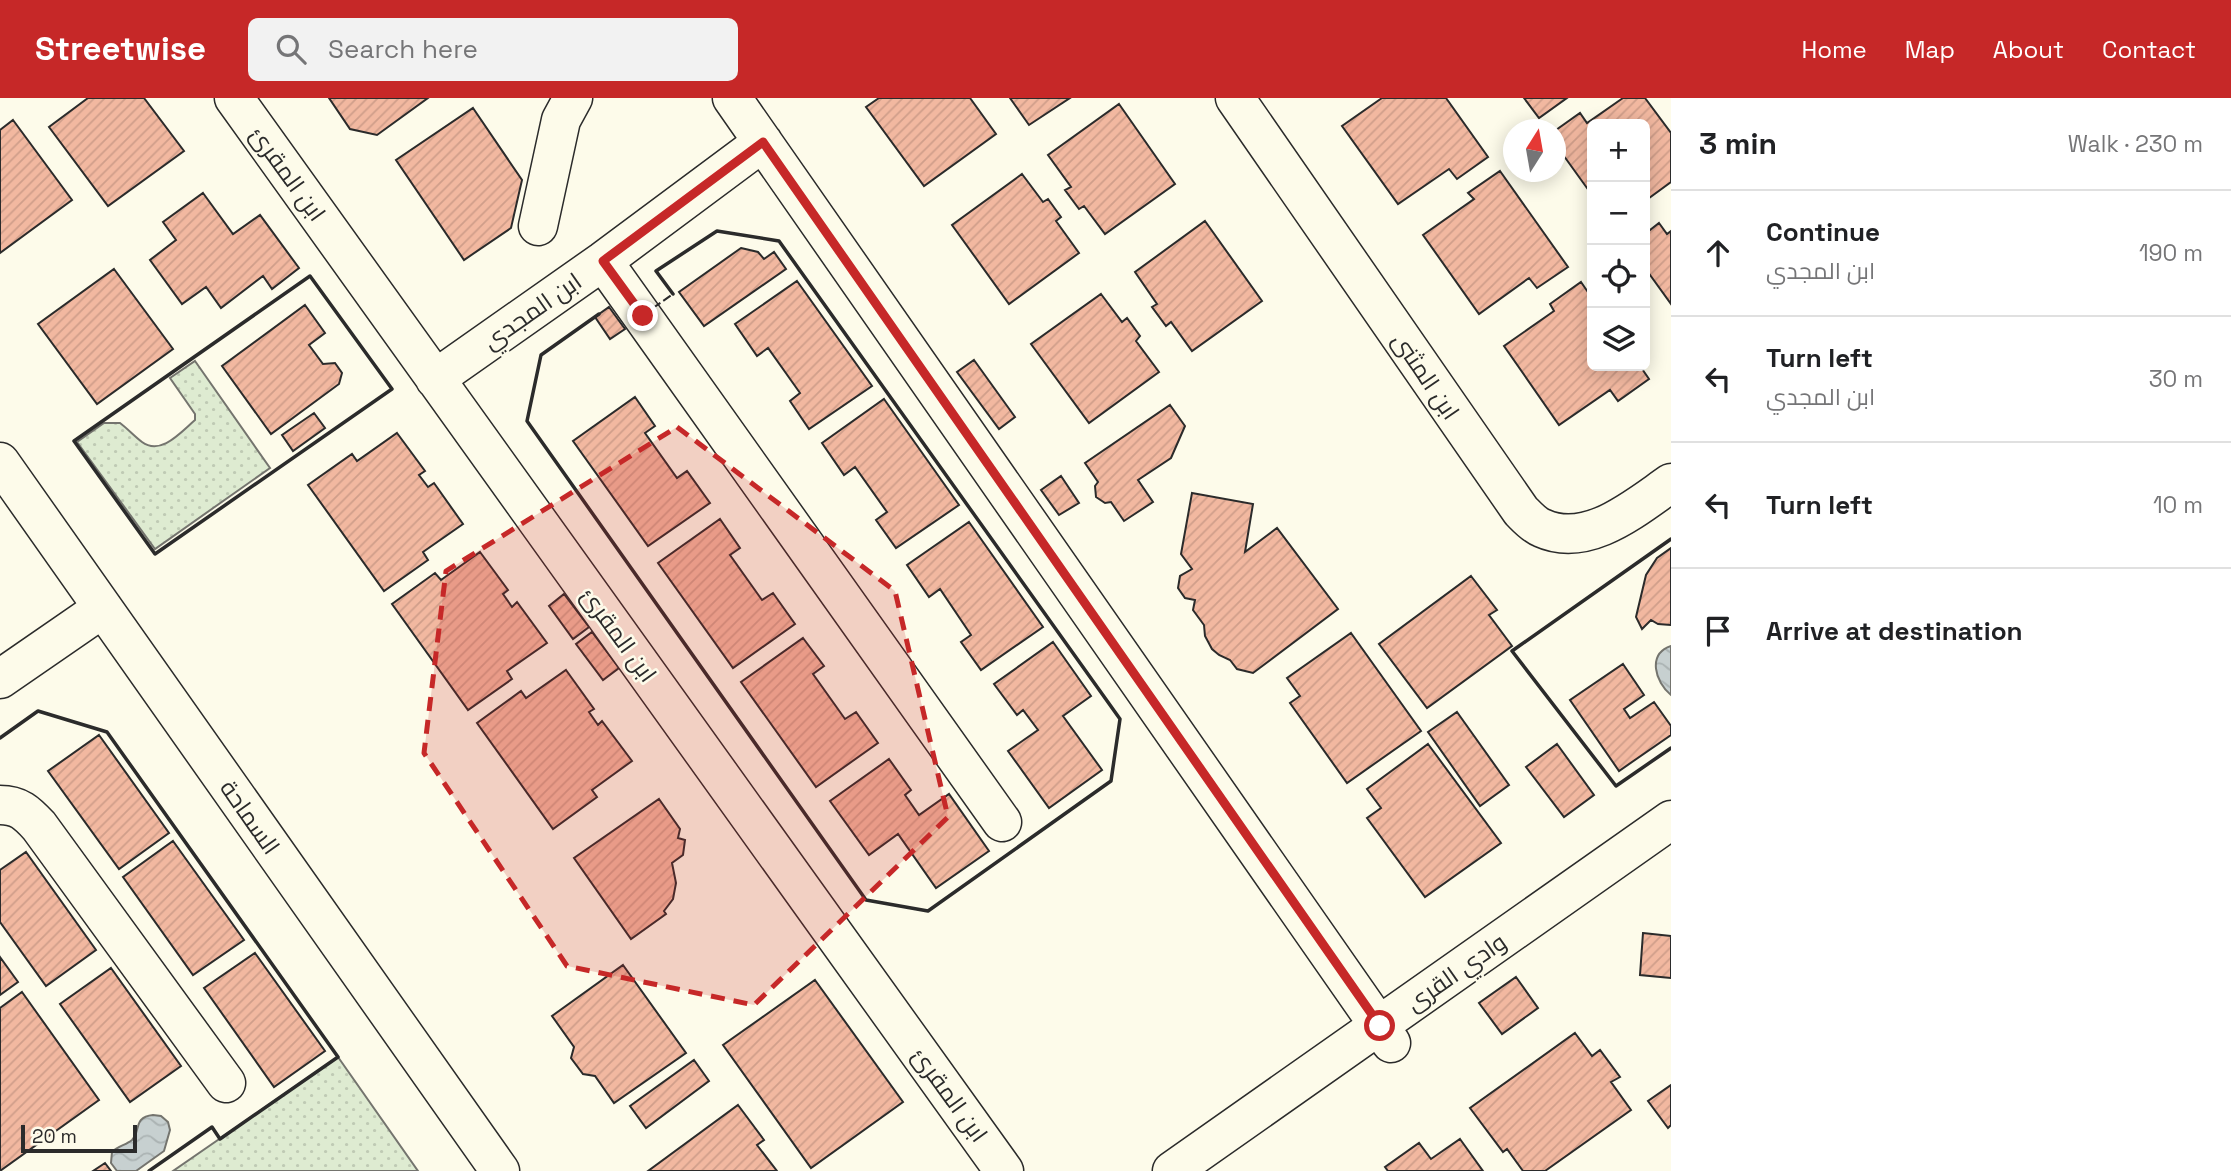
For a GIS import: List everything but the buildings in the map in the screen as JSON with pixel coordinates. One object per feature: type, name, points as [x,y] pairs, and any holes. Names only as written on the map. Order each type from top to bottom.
[{"type":"street","name":"ابن المقرئ","points":[[234,98],[1004,1171]]},
{"type":"street","points":[[538,226],[561,120],[573,98]]},
{"type":"street","points":[[732,98],[1385,1034]]},
{"type":"street","name":"ابن المثنى","points":[[1236,98],[1521,511],[1541,528],[1560,533],[1584,533],[1636,508],[1671,483]]},
{"type":"street","name":"ابن المجدي","points":[[435,379],[603,261],[763,142]]},
{"type":"street","points":[[603,261],[1002,822]]},
{"type":"street","name":"السماحة","points":[[0,462],[499,1171]]},
{"type":"street","points":[[0,679],[103,608]]},
{"type":"street","points":[[0,805],[11,805],[24,810],[39,826],[226,1083]]},
{"type":"street","name":"وادي القرى","points":[[1209,1171],[1385,1034],[1671,820]]},
{"type":"street","name":"وادي القرى","points":[[1172,1171],[1671,847]]},
{"type":"highlighted area","points":[[677,427],[895,591],[948,817],[754,1005],[567,966],[424,753],[446,571]]},
{"type":"green space","points":[[195,361],[270,468],[155,549],[77,442],[104,423],[120,423],[149,446],[170,441],[195,420],[195,414],[170,378]]},
{"type":"green space","points":[[338,1057],[418,1171],[173,1171]]},
{"type":"water","points":[[1671,646],[1671,695],[1661,683],[1656,662],[1663,650]]},
{"type":"water","points":[[153,1115],[161,1116],[168,1122],[170,1130],[164,1151],[136,1171],[117,1171],[111,1163],[112,1152],[132,1140],[140,1121]]},
{"type":"fence","points":[[653,308],[673,294]]},
{"type":"wall","points":[[599,314],[541,355],[527,421],[866,900],[928,911],[1111,781],[1120,719],[779,241],[717,231],[656,271],[673,294]]},
{"type":"wall","points":[[310,276],[392,389],[155,554],[74,441],[310,276]]},
{"type":"wall","points":[[1671,539],[1512,651],[1616,786],[1671,748]]},
{"type":"wall","points":[[0,738],[38,711],[107,732],[338,1057],[220,1139],[212,1127],[149,1171]]},
{"type":"route","points":[[643,316],[603,261],[763,142],[1380,1026]]}]
